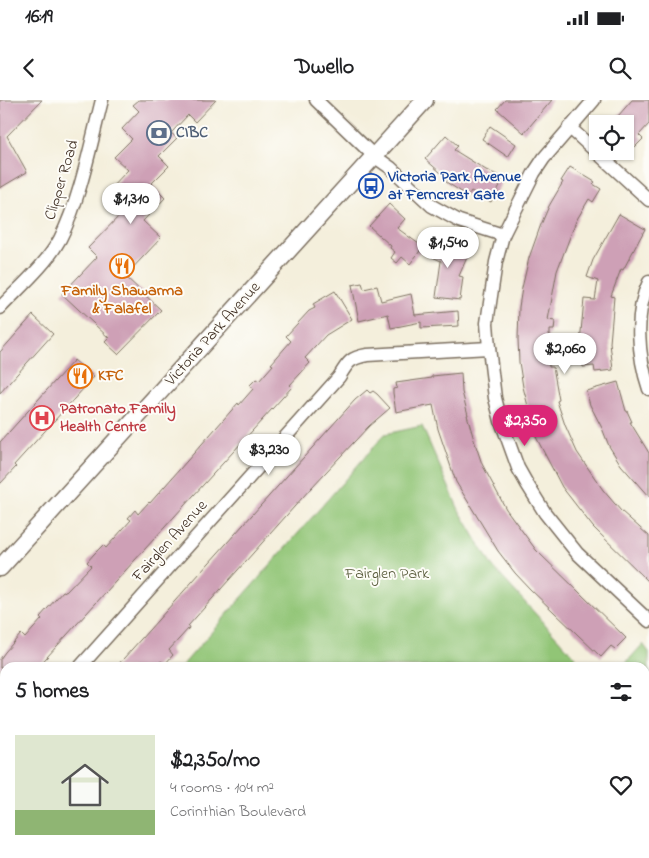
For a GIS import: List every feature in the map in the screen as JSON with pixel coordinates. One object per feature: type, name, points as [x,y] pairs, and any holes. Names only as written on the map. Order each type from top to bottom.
[{"type":"main road","name":"Victoria Park Avenue","points":[[0,568],[425,100]]},
{"type":"street","name":"Clipper Road","points":[[2,300],[46,258],[59,240],[75,202],[102,100]]},
{"type":"street","points":[[316,100],[374,156],[391,168],[432,206],[459,221],[503,235]]},
{"type":"street","points":[[594,100],[544,158],[534,173],[503,235],[496,262],[487,323],[489,348],[495,398],[501,421],[518,468],[527,484],[545,513],[577,553],[649,621]]},
{"type":"street","points":[[569,127],[649,200]]},
{"type":"street","points":[[649,282],[639,331],[642,365],[649,389]]},
{"type":"street","name":"Fairglen Avenue","points":[[84,662],[339,377],[347,363],[355,357],[367,355],[489,348]]},
{"type":"green space","name":"Fairglen Park","points":[[422,426],[459,510],[492,566],[579,662],[185,662],[385,434]]},
{"type":"green space","points":[[643,644],[649,652],[649,662],[627,662]]},
{"type":"building","points":[[0,100],[42,100],[7,136],[27,172],[0,188]]},
{"type":"building","points":[[139,100],[216,100],[195,122],[188,115],[171,133],[177,138],[159,156],[169,166],[151,184],[165,198],[143,221],[161,238],[125,276],[161,310],[118,354],[105,342],[109,338],[62,294],[97,257],[88,248],[124,211],[106,193],[128,170],[114,157],[132,139],[122,129],[139,111],[133,105]]},
{"type":"building","points":[[505,100],[552,100],[524,133],[497,109]]},
{"type":"building","points":[[632,100],[649,100],[649,124],[639,135],[643,139],[634,148],[634,115],[619,115]]},
{"type":"building","points":[[490,126],[516,144],[508,157],[482,139]]},
{"type":"building","points":[[446,135],[458,146],[454,150],[486,170],[504,178],[491,202],[471,191],[468,196],[446,182],[448,179],[425,159]]},
{"type":"building","points":[[570,167],[595,182],[593,184],[601,189],[593,202],[589,199],[576,221],[557,271],[548,320],[555,321],[554,330],[550,330],[550,335],[548,335],[549,367],[553,367],[559,400],[557,401],[577,452],[603,490],[621,511],[649,536],[649,582],[593,527],[562,487],[536,437],[523,387],[518,339],[519,307],[522,288],[529,258],[540,227],[549,206],[563,182],[561,181]]},
{"type":"building","points":[[389,204],[405,219],[397,228],[423,247],[410,264],[402,257],[397,263],[391,258],[395,252],[390,248],[391,246],[369,226]]},
{"type":"building","points":[[619,214],[645,229],[623,270],[621,269],[611,296],[614,297],[610,343],[613,370],[595,372],[594,366],[583,367],[580,343],[584,299],[595,300],[598,281],[587,277],[593,260]]},
{"type":"building","points":[[434,238],[468,255],[459,276],[463,277],[460,300],[436,297],[441,261],[426,254]]},
{"type":"building","points":[[362,283],[364,289],[377,286],[381,301],[411,294],[415,315],[458,311],[459,326],[421,328],[421,322],[391,328],[388,314],[359,321],[352,285]]},
{"type":"building","points":[[335,291],[352,319],[326,335],[305,358],[310,363],[290,385],[292,387],[42,662],[0,662],[5,652],[21,634],[25,638],[42,619],[40,617],[63,591],[66,592],[91,566],[87,562],[94,554],[103,545],[106,548],[131,520],[128,518],[135,510],[138,514],[150,503],[238,403],[239,405],[253,389],[250,385],[256,379],[259,381],[273,365],[271,364],[291,341],[286,336],[309,311],[315,308],[313,304]]},
{"type":"building","points":[[33,315],[53,334],[0,393],[0,352]]},
{"type":"building","points":[[74,360],[94,377],[14,465],[16,467],[0,484],[0,442]]},
{"type":"building","points":[[461,373],[462,392],[474,440],[482,464],[506,509],[536,550],[626,638],[615,649],[611,646],[601,657],[530,589],[498,551],[456,482],[438,429],[433,405],[396,412],[393,389],[397,388],[396,383]]},
{"type":"building","points":[[618,382],[626,411],[632,422],[630,422],[649,453],[649,497],[621,465],[609,446],[590,405],[586,391]]},
{"type":"building","points":[[367,390],[370,393],[373,391],[390,408],[369,426],[311,488],[188,626],[189,628],[169,650],[173,655],[167,662],[120,662],[355,400]]},
{"type":"place","name":"CIBC","points":[[159,133]]},
{"type":"place","name":"Victoria Park Avenue at Ferncrest Gate","points":[[371,186]]},
{"type":"place","name":"Family Shawarma & Falafel","points":[[122,266]]},
{"type":"place","name":"KFC","points":[[80,376]]},
{"type":"place","name":"Patronato Family Health Centre","points":[[42,418]]}]
